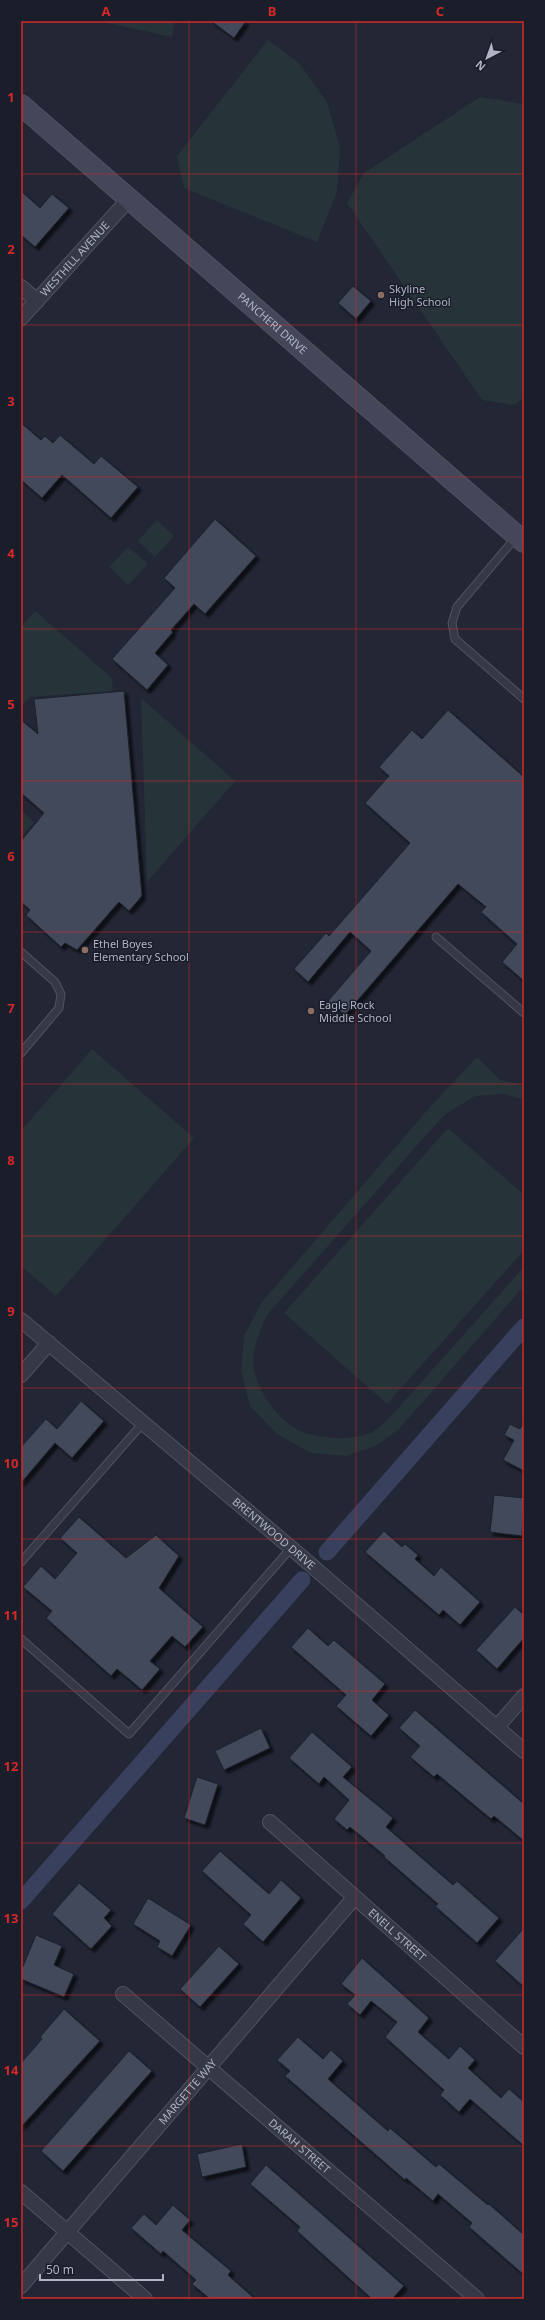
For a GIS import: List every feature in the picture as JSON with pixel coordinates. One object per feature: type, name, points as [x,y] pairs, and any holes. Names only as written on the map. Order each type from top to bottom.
[{"type":"street","name":"PANCHERI DRIVE","points":[[21,105],[522,535]]},
{"type":"street","name":"WESTHILL AVENUE","points":[[21,318],[129,199]]},
{"type":"street","points":[[21,287],[37,300]]},
{"type":"street","name":"BRENTWOOD DRIVE","points":[[21,1320],[291,1548],[524,1751]]},
{"type":"street","points":[[21,1375],[49,1344]]},
{"type":"street","points":[[497,1727],[524,1696]]},
{"type":"street","name":"ENELL STREET","points":[[270,1822],[524,2047]]},
{"type":"street","name":"MARGETTE WAY","points":[[21,2286],[67,2231],[210,2068],[354,1898]]},
{"type":"street","name":"DARAH STREET","points":[[123,1994],[477,2299]]},
{"type":"street","points":[[21,2192],[145,2299]]},
{"type":"lane","points":[[522,535],[457,607],[452,623],[455,639],[524,699]]},
{"type":"lane","points":[[436,937],[524,1013]]},
{"type":"lane","points":[[21,952],[55,982],[61,994],[59,1008],[21,1053]]},
{"type":"lane","points":[[21,1562],[143,1423]]},
{"type":"lane","points":[[21,1639],[129,1734],[291,1548]]},
{"type":"shaded area","points":[[98,21],[175,21],[172,37]]},
{"type":"shaded area","points":[[268,40],[300,64],[327,102],[340,148],[337,192],[317,242],[184,188],[177,156]]},
{"type":"shaded area","points":[[480,97],[524,104],[524,397],[515,405],[482,400],[347,203],[364,173]]},
{"type":"shaded area","points":[[157,520],[174,536],[155,557],[138,541]]},
{"type":"shaded area","points":[[128,547],[148,564],[128,585],[109,567]]},
{"type":"shaded area","points":[[35,611],[112,678],[113,691],[30,697],[21,707],[21,627]]},
{"type":"shaded area","points":[[141,698],[235,781],[147,882]]},
{"type":"shaded area","points":[[21,811],[34,822],[22,836],[21,835]]},
{"type":"shaded area","points":[[92,1049],[194,1138],[56,1296],[21,1266],[21,1131]]},
{"type":"shaded area","points":[[477,1057],[500,1080],[524,1085],[524,1100],[505,1094],[475,1096],[443,1116],[267,1315],[259,1334],[253,1361],[258,1384],[277,1413],[297,1429],[318,1436],[330,1438],[365,1435],[374,1431],[392,1415],[524,1267],[524,1286],[399,1429],[377,1445],[347,1456],[311,1453],[277,1434],[250,1406],[241,1371],[244,1336],[262,1302],[431,1106]]},
{"type":"shaded area","points":[[448,1128],[524,1195],[524,1250],[387,1404],[284,1313]]},
{"type":"building","points":[[211,21],[246,21],[234,38]]},
{"type":"building","points":[[21,191],[40,208],[52,194],[69,208],[35,247],[21,235]]},
{"type":"building","points":[[353,286],[371,301],[356,319],[338,303]]},
{"type":"building","points":[[21,423],[41,440],[45,436],[53,443],[60,435],[94,464],[101,456],[138,487],[111,518],[62,475],[42,498],[21,480]]},
{"type":"building","points":[[215,519],[256,556],[205,614],[194,604],[171,630],[173,632],[155,653],[168,665],[147,690],[112,659],[175,588],[164,578]]},
{"type":"building","points":[[124,691],[142,896],[129,911],[119,902],[77,950],[65,943],[61,947],[26,915],[30,910],[21,902],[21,841],[44,813],[21,793],[21,720],[38,734],[34,699]]},
{"type":"building","points":[[448,710],[524,777],[524,981],[502,962],[517,944],[481,912],[486,907],[458,884],[345,1015],[328,1001],[371,951],[350,932],[308,982],[294,969],[326,933],[329,936],[410,843],[365,803],[389,776],[379,767],[412,730],[422,739]]},
{"type":"building","points":[[81,1401],[104,1421],[72,1458],[55,1443],[21,1483],[21,1447],[46,1419],[57,1429]]},
{"type":"building","points":[[524,1421],[524,1471],[503,1460],[514,1440],[504,1435],[510,1424],[520,1429]]},
{"type":"building","points":[[494,1495],[524,1498],[522,1536],[490,1532]]},
{"type":"building","points":[[79,1517],[126,1558],[156,1535],[179,1556],[159,1588],[203,1627],[185,1647],[172,1636],[150,1661],[160,1669],[142,1690],[117,1669],[111,1676],[46,1618],[52,1611],[23,1587],[41,1566],[55,1579],[77,1553],[60,1538]]},
{"type":"building","points":[[384,1531],[402,1547],[405,1544],[418,1555],[415,1559],[434,1576],[441,1567],[480,1602],[460,1625],[443,1610],[439,1615],[365,1552]]},
{"type":"building","points":[[515,1607],[524,1615],[524,1638],[497,1669],[476,1650]]},
{"type":"building","points":[[308,1628],[328,1646],[334,1640],[385,1684],[372,1700],[389,1715],[371,1736],[336,1706],[346,1695],[291,1647]]},
{"type":"building","points":[[415,1710],[524,1804],[524,1841],[494,1816],[491,1819],[437,1774],[434,1777],[410,1757],[420,1746],[399,1728]]},
{"type":"building","points":[[261,1728],[270,1748],[224,1770],[215,1751]]},
{"type":"building","points":[[312,1732],[352,1767],[343,1777],[393,1818],[386,1827],[453,1885],[457,1881],[499,1918],[477,1943],[435,1906],[438,1904],[384,1857],[385,1856],[350,1827],[347,1830],[334,1819],[349,1800],[324,1777],[319,1784],[289,1758]]},
{"type":"building","points":[[197,1777],[218,1784],[205,1825],[184,1818]]},
{"type":"building","points":[[220,1851],[269,1894],[281,1880],[301,1898],[263,1942],[243,1924],[251,1915],[202,1871]]},
{"type":"building","points":[[79,1883],[111,1910],[104,1918],[112,1926],[91,1949],[52,1914]]},
{"type":"building","points":[[148,1898],[191,1925],[172,1956],[157,1947],[160,1941],[133,1924]]},
{"type":"building","points":[[524,1928],[524,1987],[495,1961]]},
{"type":"building","points":[[36,1935],[62,1946],[54,1965],[74,1974],[64,1997],[21,1979],[21,1971]]},
{"type":"building","points":[[219,1946],[239,1964],[200,2007],[180,1989]]},
{"type":"building","points":[[362,1958],[429,2018],[418,2032],[449,2059],[460,2046],[475,2060],[468,2068],[501,2098],[509,2089],[524,2102],[524,2146],[470,2099],[459,2112],[440,2095],[444,2090],[385,2037],[397,2022],[371,2001],[360,2015],[347,2004],[355,1995],[341,1984]]},
{"type":"building","points":[[64,2009],[100,2041],[21,2127],[21,2063],[42,2039],[40,2037]]},
{"type":"building","points":[[298,2037],[323,2059],[331,2050],[343,2061],[328,2079],[388,2131],[390,2128],[436,2167],[439,2164],[488,2205],[489,2204],[524,2235],[524,2275],[469,2227],[472,2223],[438,2194],[433,2201],[406,2178],[405,2180],[285,2076],[290,2071],[277,2060]]},
{"type":"building","points":[[129,2051],[152,2071],[63,2171],[41,2151]]},
{"type":"building","points":[[242,2144],[246,2167],[202,2177],[197,2154]]},
{"type":"building","points":[[266,2165],[404,2286],[392,2299],[372,2299],[297,2231],[300,2227],[250,2184]]},
{"type":"building","points":[[173,2205],[190,2220],[182,2230],[231,2271],[228,2275],[255,2299],[210,2299],[192,2284],[196,2280],[163,2251],[161,2254],[131,2228],[144,2214],[156,2225]]},
{"type":"waterway","points":[[327,1552],[524,1327]]},
{"type":"waterway","points":[[21,1901],[302,1580]]},
{"type":"place","name":"Skyline High School","points":[[381,295]]},
{"type":"place","name":"Ethel Boyes Elementary School","points":[[85,950]]},
{"type":"place","name":"Eagle Rock Middle School","points":[[311,1011]]}]
